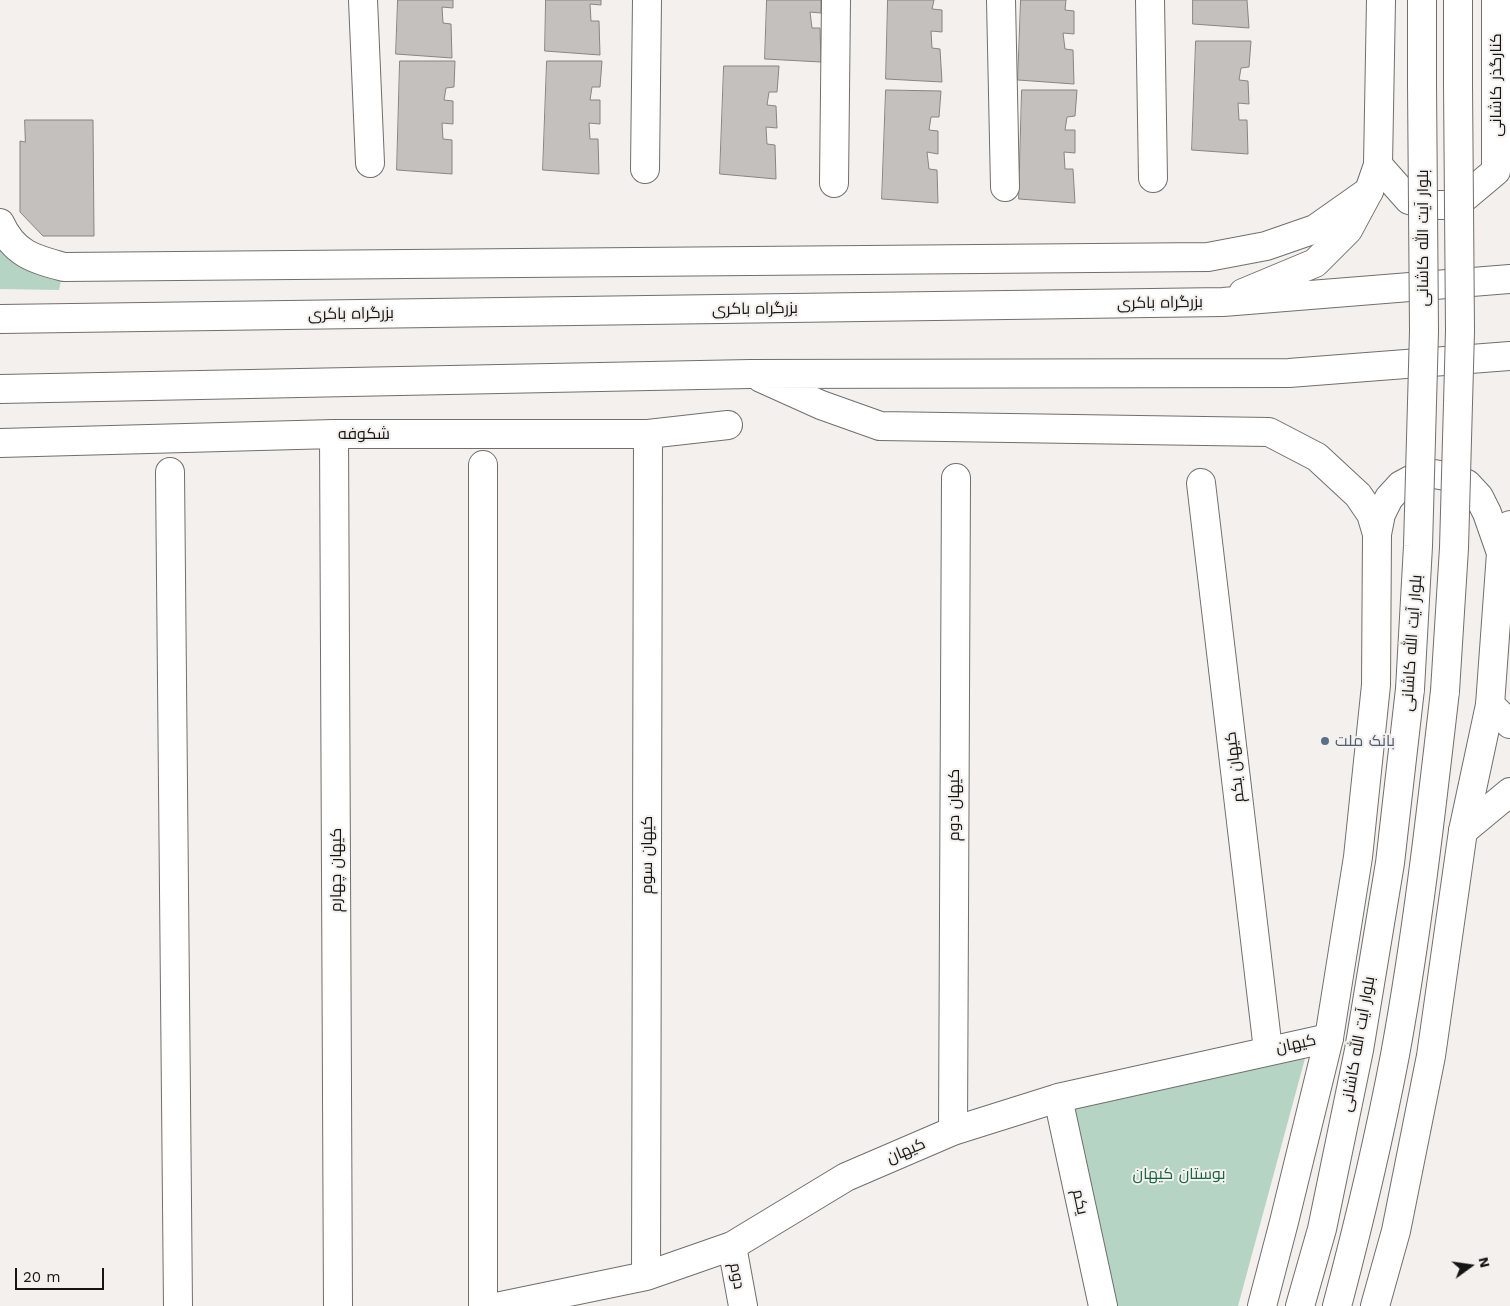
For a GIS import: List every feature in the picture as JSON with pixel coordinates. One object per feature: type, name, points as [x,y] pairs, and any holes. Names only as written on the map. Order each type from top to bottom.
[{"type":"main road","points":[[363,0],[370,163]]},
{"type":"main road","points":[[645,169],[647,0]]},
{"type":"main road","points":[[834,183],[836,0]]},
{"type":"main road","points":[[1002,0],[1005,187]]},
{"type":"main road","points":[[1150,0],[1153,178]]},
{"type":"main road","points":[[1223,302],[1315,263],[1348,230],[1368,191],[1378,166],[1381,0]]},
{"type":"main road","name":"بلوار آیت الله کاشانی","points":[[1300,1306],[1322,1229],[1358,1050],[1390,862],[1410,689],[1418,546],[1424,340],[1422,0]]},
{"type":"main road","points":[[1337,1306],[1361,1216],[1395,1054],[1422,881],[1445,691],[1454,548],[1460,331],[1458,0]]},
{"type":"main road","name":"کنارگذر کاشانی","points":[[1378,166],[1410,200],[1428,205],[1448,205],[1465,197],[1496,171],[1496,0]]},
{"type":"main road","points":[[0,223],[9,240],[20,252],[64,267],[1208,257],[1266,246],[1315,229],[1368,191]]},
{"type":"main road","name":"بزرگراه باکری","points":[[0,319],[1223,302],[1510,279]]},
{"type":"main road","points":[[0,389],[750,374],[1289,373],[1510,356]]},
{"type":"main road","points":[[750,374],[821,405],[880,426],[1269,432],[1317,457],[1358,495],[1371,514],[1377,534]]},
{"type":"main road","name":"شکوفه","points":[[0,444],[334,434],[648,434],[728,425]]},
{"type":"main road","name":"کیهان چهارم","points":[[334,434],[338,1306]]},
{"type":"main road","name":"کیهان سوم","points":[[646,1276],[648,434]]},
{"type":"main road","points":[[483,465],[483,1306]]},
{"type":"main road","points":[[170,472],[178,1306]]},
{"type":"main road","points":[[1262,1306],[1329,1038],[1358,858],[1376,685],[1377,534],[1381,514],[1389,498],[1401,485],[1416,477],[1434,474],[1451,477],[1467,484],[1479,497],[1487,513],[1501,553]]},
{"type":"main road","name":"کیهان دوم","points":[[953,1131],[956,478]]},
{"type":"main road","name":"کیهان یکم","points":[[1202,483],[1268,1050]]},
{"type":"main road","points":[[1375,1306],[1396,1231],[1431,1056],[1463,831],[1490,705],[1501,553],[1510,525]]},
{"type":"main road","points":[[1490,705],[1510,724]]},
{"type":"main road","points":[[1463,831],[1510,792]]},
{"type":"main road","name":"کیهان","points":[[501,1306],[646,1276],[732,1246],[846,1177],[953,1131],[1058,1098],[1329,1038]]},
{"type":"main road","name":"یکم","points":[[1058,1098],[1103,1306]]},
{"type":"main road","name":"دوم","points":[[732,1246],[743,1306]]},
{"type":"green space","points":[[0,245],[62,275],[59,290],[0,289]]},
{"type":"green space","name":"بوستان کیهان","points":[[1307,1051],[1238,1306],[1113,1306],[1071,1104]]},
{"type":"building","points":[[398,0],[453,0],[453,8],[442,7],[443,23],[451,24],[452,58],[396,54]]},
{"type":"building","points":[[546,0],[601,0],[601,5],[590,4],[591,21],[599,21],[600,55],[545,51]]},
{"type":"building","points":[[767,0],[821,0],[821,13],[810,12],[812,28],[820,28],[821,62],[765,59]]},
{"type":"building","points":[[888,0],[934,0],[932,9],[942,10],[942,32],[931,31],[932,48],[940,49],[942,82],[886,79]]},
{"type":"building","points":[[1021,0],[1066,0],[1065,10],[1074,11],[1074,34],[1063,33],[1065,49],[1073,50],[1074,84],[1018,80]]},
{"type":"building","points":[[1193,0],[1247,0],[1249,28],[1193,24]]},
{"type":"building","points":[[1196,41],[1251,41],[1249,67],[1241,68],[1239,80],[1248,81],[1249,104],[1238,103],[1239,120],[1247,120],[1248,154],[1192,150]]},
{"type":"building","points":[[400,61],[455,61],[454,87],[446,88],[444,100],[453,101],[453,124],[442,123],[443,139],[452,140],[452,174],[397,170]]},
{"type":"building","points":[[547,61],[602,61],[600,87],[592,87],[590,100],[600,100],[600,124],[589,123],[590,139],[598,139],[599,174],[543,170]]},
{"type":"building","points":[[724,66],[779,66],[777,92],[769,92],[767,105],[776,106],[777,128],[766,127],[767,144],[775,145],[776,179],[720,174]]},
{"type":"building","points":[[886,90],[941,91],[939,117],[931,117],[929,130],[938,131],[938,154],[927,152],[929,169],[937,170],[938,203],[882,199]]},
{"type":"building","points":[[1022,90],[1077,90],[1075,116],[1067,117],[1065,130],[1075,130],[1075,153],[1064,152],[1065,169],[1073,169],[1075,203],[1019,199]]},
{"type":"building","points":[[25,120],[93,120],[94,236],[43,236],[20,212],[20,141],[25,142]]},
{"type":"place","name":"بانک ملت","points":[[1325,741]]}]
